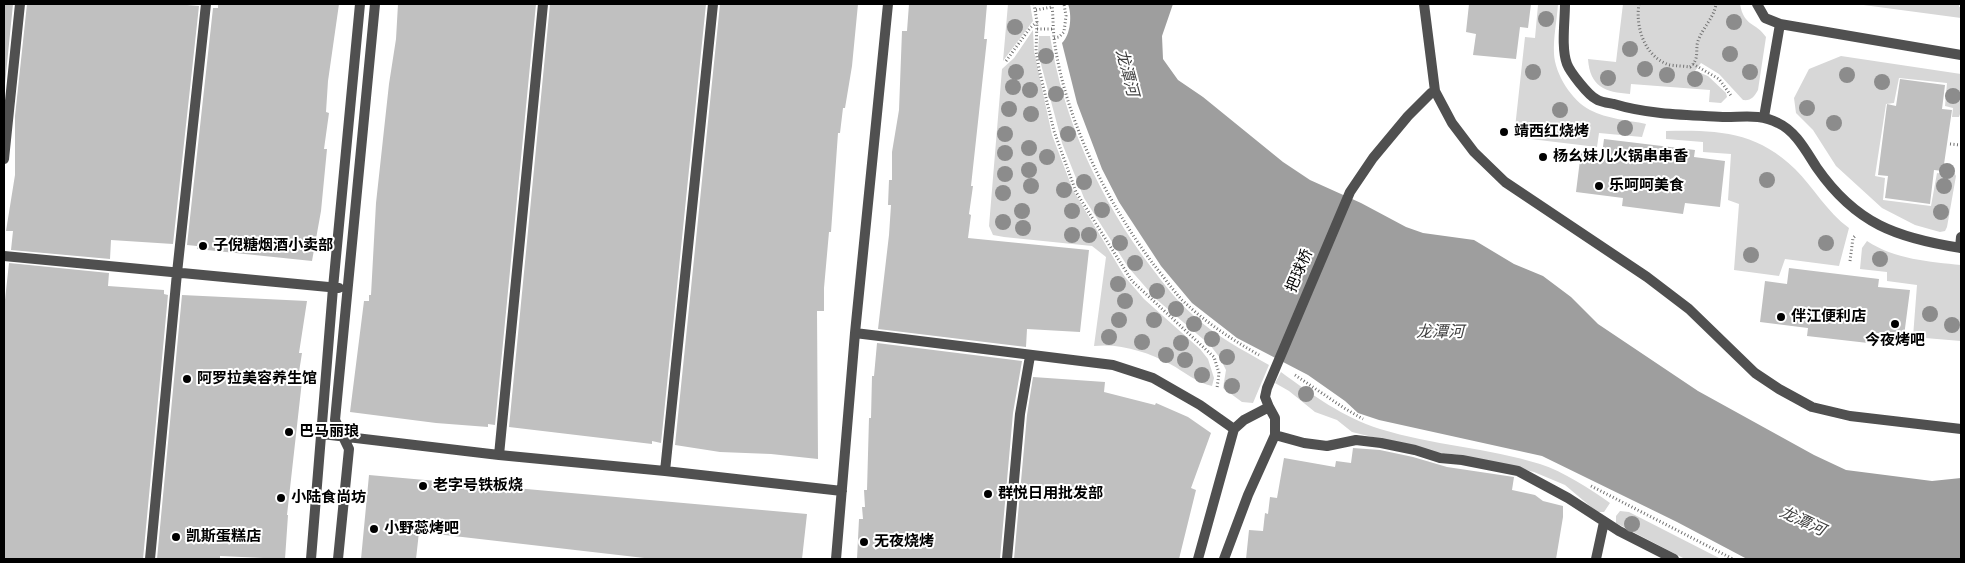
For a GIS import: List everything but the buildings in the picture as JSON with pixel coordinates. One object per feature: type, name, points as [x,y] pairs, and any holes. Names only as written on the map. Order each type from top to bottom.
[{"type":"street","points":[[4,159],[20,4]]},
{"type":"street","points":[[150,559],[177,273],[206,4]]},
{"type":"street","points":[[311,559],[333,288],[360,4]]},
{"type":"street","points":[[338,559],[349,449],[335,420],[375,4]]},
{"type":"street","points":[[499,455],[543,4]]},
{"type":"street","points":[[665,470],[713,4]]},
{"type":"street","points":[[836,559],[855,333],[888,4]]},
{"type":"street","points":[[1424,4],[1435,92],[1452,123],[1474,152],[1505,182],[1552,212],[1682,304],[1755,373],[1812,407],[1850,416],[1961,429]]},
{"type":"street","points":[[1565,4],[1564,42],[1567,64],[1578,81],[1596,99],[1656,114],[1764,117],[1781,123],[1801,142],[1818,170],[1844,200],[1867,219],[1896,234],[1923,241],[1961,248],[1961,237]]},
{"type":"street","points":[[1757,4],[1765,18],[1780,24],[1961,55]]},
{"type":"street","points":[[1764,117],[1780,24]]},
{"type":"street","name":"把球桥","points":[[1276,435],[1276,418],[1266,397],[1267,388],[1350,192],[1364,169],[1408,116],[1431,93],[1435,92]]},
{"type":"street","points":[[4,256],[347,290]]},
{"type":"street","points":[[855,333],[1113,365],[1153,378],[1200,405],[1234,429]]},
{"type":"street","points":[[1007,559],[1020,414],[1030,356]]},
{"type":"street","points":[[1198,559],[1234,429],[1244,420],[1269,406]]},
{"type":"street","points":[[322,434],[499,455],[665,470],[842,491]]},
{"type":"street","points":[[1224,559],[1248,495],[1276,435],[1304,443],[1327,446],[1356,440],[1381,443],[1415,450],[1440,458],[1462,460],[1518,471],[1568,498],[1604,522],[1674,559]]},
{"type":"street","points":[[1596,559],[1604,522]]},
{"type":"path","points":[[1034,4],[1037,22],[1036,51],[1054,131],[1076,192],[1132,281],[1214,357],[1219,373],[1217,388]]},
{"type":"path","points":[[1054,38],[1059,37],[1064,32],[1066,16],[1064,4]]},
{"type":"path","points":[[1639,4],[1637,12],[1639,29],[1652,52],[1670,65],[1690,67],[1698,53],[1697,43],[1712,18],[1716,4]]},
{"type":"path","points":[[1036,10],[1052,6],[1054,38],[1067,92],[1083,140],[1104,187],[1132,235],[1181,299],[1224,334],[1264,358]]},
{"type":"path","points":[[1006,62],[1030,28],[1037,22]]},
{"type":"path","points":[[1037,29],[1054,29]]},
{"type":"path","points":[[1693,64],[1725,85],[1735,102],[1736,116]]},
{"type":"path","points":[[1950,144],[1961,145]]},
{"type":"path","points":[[1850,261],[1854,238],[1867,219]]},
{"type":"shaded area","points":[[1008,4],[1030,4],[1033,21],[1003,61]]},
{"type":"shaded area","points":[[1558,4],[1555,62],[1561,78],[1571,94],[1583,106],[1597,113],[1646,124],[1642,137],[1599,133],[1597,147],[1514,137],[1525,37],[1535,38],[1538,5]]},
{"type":"shaded area","points":[[1623,4],[1740,4],[1747,21],[1766,37],[1758,90],[1755,95],[1750,99],[1743,100],[1719,74],[1701,63],[1695,71],[1708,76],[1726,93],[1727,97],[1721,103],[1709,102],[1710,90],[1631,84],[1630,94],[1613,92],[1600,86],[1592,76],[1588,59],[1616,62]]},
{"type":"shaded area","points":[[1856,4],[1959,4],[1959,7],[1961,7],[1961,18]]},
{"type":"shaded area","points":[[1033,30],[1034,51],[1052,135],[1073,190],[1125,277],[1144,299],[1200,349],[1208,359],[1214,378],[1212,386],[1143,352],[1124,347],[1094,346],[1106,257],[1092,246],[993,235],[989,226],[1002,69],[1014,58]]},
{"type":"shaded area","points":[[1039,36],[1050,36],[1064,98],[1086,158],[1116,214],[1151,267],[1182,304],[1202,323],[1239,348],[1269,365],[1253,403],[1242,402],[1223,388],[1226,370],[1220,358],[1210,345],[1156,299],[1128,267],[1084,198],[1062,143],[1038,52]]},
{"type":"shaded area","points":[[1841,56],[1961,74],[1959,117],[1952,117],[1953,108],[1945,106],[1947,83],[1899,78],[1894,103],[1886,104],[1875,176],[1885,178],[1883,200],[1931,206],[1937,173],[1943,174],[1945,165],[1951,167],[1956,176],[1945,231],[1940,232],[1915,225],[1882,208],[1836,166],[1813,130],[1796,113],[1794,98],[1809,69]]},
{"type":"shaded area","points":[[1666,131],[1702,131],[1735,135],[1766,147],[1780,156],[1802,176],[1834,215],[1849,228],[1839,266],[1785,259],[1779,276],[1734,270],[1739,204],[1728,200],[1731,154],[1703,152],[1703,142],[1666,139]]},
{"type":"shaded area","points":[[1867,241],[1900,256],[1961,265],[1961,341],[1913,337],[1917,285],[1887,281],[1887,272],[1860,269],[1862,248]]},
{"type":"shaded area","points":[[1281,372],[1328,405],[1354,419],[1380,429],[1420,439],[1500,454],[1540,464],[1576,481],[1610,503],[1604,512],[1597,512],[1565,485],[1534,472],[1461,455],[1433,452],[1352,432],[1337,420],[1315,412],[1289,391],[1275,383]]},
{"type":"shaded area","points":[[1620,511],[1629,512],[1721,559],[1685,559],[1616,523],[1616,516]]},
{"type":"water","name":"龙潭河","points":[[1068,4],[1173,4],[1162,36],[1163,59],[1178,80],[1203,97],[1283,162],[1310,180],[1361,203],[1406,227],[1423,233],[1474,240],[1514,264],[1543,276],[1571,297],[1598,324],[1698,391],[1814,455],[1846,470],[1932,481],[1961,478],[1961,559],[1747,559],[1677,522],[1542,456],[1379,420],[1358,413],[1345,401],[1308,375],[1237,338],[1192,303],[1161,266],[1119,202],[1102,169],[1077,103],[1062,43],[1067,35],[1070,24]]},
{"type":"place","name":"靖西红烧烤","points":[[1504,132]]},
{"type":"place","name":"杨幺妹儿火锅串串香","points":[[1543,157]]},
{"type":"place","name":"乐呵呵美食","points":[[1599,186]]},
{"type":"place","name":"子倪糖烟酒小卖部","points":[[203,246]]},
{"type":"place","name":"伴江便利店","points":[[1781,317]]},
{"type":"place","name":"今夜烤吧","points":[[1895,324]]},
{"type":"place","name":"阿罗拉美容养生馆","points":[[187,379]]},
{"type":"place","name":"巴马丽琅","points":[[289,432]]},
{"type":"place","name":"老字号铁板烧","points":[[423,486]]},
{"type":"place","name":"群悦日用批发部","points":[[988,494]]},
{"type":"place","name":"小陆食尚坊","points":[[281,498]]},
{"type":"place","name":"小野蕊烤吧","points":[[374,529]]},
{"type":"place","name":"凯斯蛋糕店","points":[[176,537]]},
{"type":"place","name":"无夜烧烤","points":[[864,542]]}]
